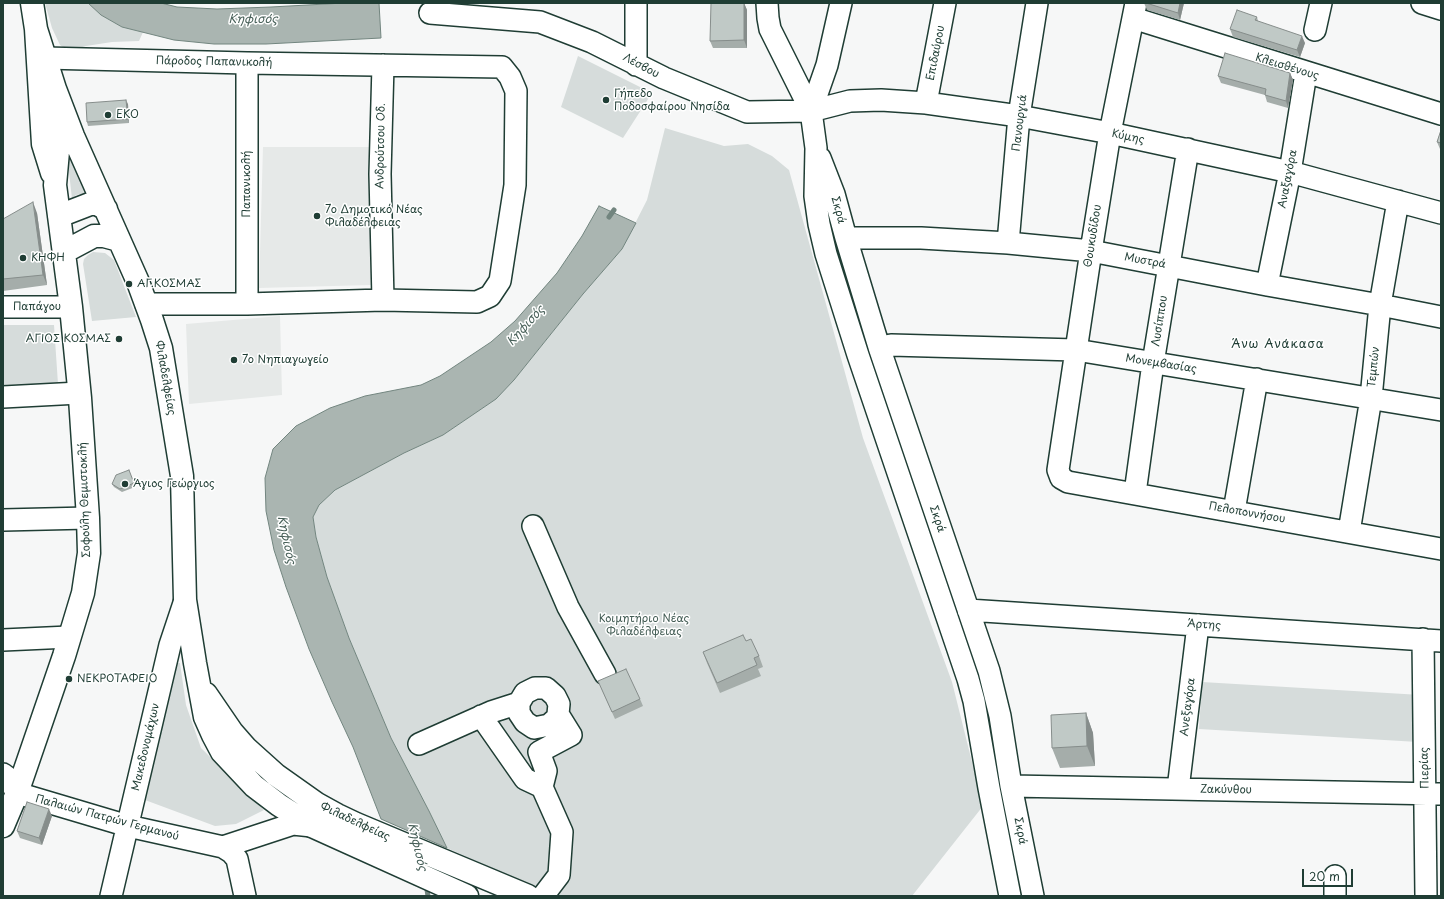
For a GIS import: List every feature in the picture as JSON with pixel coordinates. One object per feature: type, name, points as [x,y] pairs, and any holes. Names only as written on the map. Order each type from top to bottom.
[{"type":"main road","points":[[32,3],[36,29]]},
{"type":"main road","name":"Σοφούλη Θεμιστοκλή","points":[[3,826],[17,793],[70,637],[85,581],[89,553],[79,394],[71,307],[55,185],[59,140],[55,89],[36,29]]},
{"type":"main road","name":"Σοφούλη Θεμιστοκλή","points":[[36,29],[43,144],[55,185]]},
{"type":"main road","name":"Φιλαδελφείας","points":[[55,89],[146,304],[161,348],[182,476],[185,600],[205,717],[222,752],[254,786],[279,805],[312,826],[354,834],[460,868],[528,896]]},
{"type":"main road","points":[[58,216],[90,204],[97,204],[106,209]]},
{"type":"main road","points":[[64,252],[94,236],[104,236],[119,240]]},
{"type":"main road","name":"Φιλαδελφείας","points":[[200,684],[232,732],[261,763],[317,804],[337,815],[354,834],[460,893]]},
{"type":"street","points":[[636,3],[636,65]]},
{"type":"street","points":[[767,3],[770,29],[811,111]]},
{"type":"street","points":[[811,111],[827,65],[841,3]]},
{"type":"street","name":"Επιδαύρου","points":[[926,103],[945,3]]},
{"type":"street","name":"Πανουργιά","points":[[1008,244],[1019,116],[1037,3]]},
{"type":"street","points":[[1314,30],[1321,3]]},
{"type":"street","points":[[1422,3],[1441,9]]},
{"type":"street","name":"Κλεισθένους","points":[[1134,10],[1306,73],[1441,114]]},
{"type":"street","name":"Θουκυδίδου","points":[[1058,470],[1110,133],[1134,10]]},
{"type":"street","name":"Λέσβου","points":[[430,13],[540,22],[592,42],[615,52],[636,65],[664,78],[748,112],[811,111]]},
{"type":"street","name":"Πάροδος Παπανικολή","points":[[46,58],[502,67],[510,77],[516,90],[515,185],[500,281],[490,296],[477,302],[383,300]]},
{"type":"street","name":"Παπανικολή","points":[[247,63],[247,304]]},
{"type":"street","name":"Ανδρούτσου Οδ.","points":[[383,65],[380,174],[383,300]]},
{"type":"street","name":"Αναξαγόρα","points":[[1267,285],[1290,172],[1306,73]]},
{"type":"street","name":"Κύμης","points":[[811,111],[850,101],[881,100],[926,103],[1019,116],[1188,149],[1290,172],[1441,213]]},
{"type":"street","name":"Σκρά","points":[[811,111],[816,148],[815,196],[819,224],[826,254],[858,355],[968,679],[978,721],[989,788],[1010,896]]},
{"type":"street","name":"Σκρά","points":[[816,148],[834,194],[879,347],[989,671],[1000,716],[1011,786],[1033,896]]},
{"type":"street","name":"Λυσίππου","points":[[1135,493],[1153,362],[1188,149]]},
{"type":"street","name":"Τεμπών","points":[[1349,532],[1371,398],[1380,305],[1398,201]]},
{"type":"street","name":"Μυστρά","points":[[846,238],[921,238],[1091,251],[1441,317]]},
{"type":"street","points":[[146,304],[247,304],[383,300]]},
{"type":"street","name":"Παπάγου","points":[[3,307],[71,307]]},
{"type":"street","name":"Μονεμβασίας","points":[[879,347],[891,345],[1076,350],[1441,410]]},
{"type":"street","points":[[1234,511],[1257,379]]},
{"type":"street","points":[[3,397],[79,394]]},
{"type":"street","name":"Πελοποννήσου","points":[[1058,470],[1061,478],[1068,482],[1441,549]]},
{"type":"street","points":[[3,520],[88,518]]},
{"type":"street","points":[[533,526],[568,607],[605,674]]},
{"type":"street","name":"Μακεδονομάχων","points":[[111,896],[170,645],[185,600]]},
{"type":"street","name":"Άρτης","points":[[968,610],[1432,640]]},
{"type":"street","name":"Ανεξαγόρα","points":[[1178,789],[1198,625]]},
{"type":"street","points":[[3,640],[70,637]]},
{"type":"street","name":"Πιερίας","points":[[1426,896],[1433,794],[1432,640]]},
{"type":"street","points":[[543,896],[559,875],[562,832],[542,787],[546,771],[539,752],[571,735],[559,716],[559,704],[555,696],[546,688],[535,688],[524,693],[519,703],[519,714],[525,722],[534,728],[549,725],[559,716]]},
{"type":"street","points":[[419,744],[482,716],[519,703]]},
{"type":"street","points":[[482,716],[525,779],[542,787]]},
{"type":"street","points":[[3,774],[7,777],[17,793]]},
{"type":"street","name":"Ζακύνθου","points":[[1011,786],[1433,794]]},
{"type":"street","name":"Παλαιών Πατρών Γερμανού","points":[[17,793],[128,826],[223,847]]},
{"type":"street","points":[[223,847],[293,824],[312,826]]},
{"type":"street","points":[[223,847],[231,852],[237,859],[245,896]]},
{"type":"shaded area","name":"7ο Δημοτικό Νέας Φιλαδέλφειας","points":[[263,147],[375,147],[371,285],[259,288]]},
{"type":"shaded area","name":"7ο Νηπιαγωγείο","points":[[280,316],[282,395],[189,404],[186,324]]},
{"type":"green space","points":[[45,3],[88,3],[101,15],[122,27],[143,32],[139,41],[112,42],[86,46],[69,51],[60,45],[52,28]]},
{"type":"green space","name":"Γήπεδο Ποδοσφαίρου Νησίδα","points":[[578,56],[652,93],[623,138],[561,107]]},
{"type":"green space","name":"Κοιμητήριο Νέας Φιλαδέλφειας","points":[[665,128],[724,146],[748,144],[772,156],[789,170],[863,438],[952,682],[983,806],[912,896],[555,896],[447,848],[391,738],[349,638],[327,577],[316,537],[313,517],[319,505],[335,490],[404,453],[443,435],[496,399],[514,380],[583,294],[622,249],[647,200]]},
{"type":"green space","points":[[66,145],[90,194],[76,195],[72,199]]},
{"type":"green space","points":[[93,252],[105,253],[114,260],[136,317],[92,321],[83,264],[84,259]]},
{"type":"green space","points":[[3,325],[54,325],[58,384],[3,385]]},
{"type":"green space","points":[[175,663],[180,663],[186,705],[201,748],[264,810],[236,824],[215,826],[145,800]]},
{"type":"green space","points":[[1202,682],[1421,695],[1418,742],[1199,729]]},
{"type":"water","points":[[88,3],[161,3],[177,7],[217,9],[344,3],[379,3],[381,38],[266,44],[214,44],[174,40],[122,27],[101,15]]},
{"type":"water","points":[[599,206],[636,223],[622,249],[583,294],[514,380],[496,399],[443,435],[404,453],[335,490],[319,505],[313,517],[316,537],[327,577],[349,638],[391,738],[447,848],[381,819],[353,747],[309,649],[286,587],[274,550],[266,511],[265,478],[273,449],[296,426],[330,408],[365,396],[421,385],[440,376],[491,342],[515,321],[557,273],[582,236]]},
{"type":"building","points":[[711,3],[744,3],[744,40],[710,41]]},
{"type":"building","points":[[1146,3],[1180,3],[1178,13]]},
{"type":"building","points":[[1237,10],[1257,17],[1255,20],[1302,36],[1297,50],[1230,29]]},
{"type":"building","points":[[1225,53],[1290,73],[1286,101],[1265,95],[1266,89],[1218,76]]},
{"type":"building","name":"EKO","points":[[126,100],[128,119],[87,122],[86,103]]},
{"type":"building","points":[[1441,130],[1441,143],[1437,142]]},
{"type":"building","name":"ΚΗΦΗ","points":[[33,202],[43,275],[3,279],[3,219]]},
{"type":"building","name":"Άγιος Γεώργιος","points":[[129,470],[134,483],[120,489],[112,484],[116,475]]},
{"type":"building","points":[[743,635],[746,641],[751,639],[759,656],[754,658],[757,665],[717,683],[703,652]]},
{"type":"building","points":[[626,669],[640,699],[612,712],[598,681]]},
{"type":"building","points":[[1086,713],[1087,746],[1052,748],[1051,715]]},
{"type":"building","points":[[27,802],[49,809],[39,838],[17,831]]},
{"type":"waterway","name":"Κηφισός","points":[[609,217],[614,210]]},
{"type":"waterway","name":"Κηφισός","points":[[426,883],[428,896]]},
{"type":"place","name":"Γήπεδο Ποδοσφαίρου Νησίδα","points":[[606,100]]},
{"type":"place","name":"EKO","points":[[108,115]]},
{"type":"place","name":"7ο Δημοτικό Νέας Φιλαδέλφειας","points":[[317,216]]},
{"type":"place","name":"ΚΗΦΗ","points":[[23,258]]},
{"type":"place","name":"ΑΓ.ΚΟΣΜΑΣ","points":[[129,284]]},
{"type":"place","name":"ΑΓΙΟΣ ΚΟΣΜΑΣ","points":[[119,339]]},
{"type":"place","name":"7ο Νηπιαγωγείο","points":[[234,360]]},
{"type":"place","name":"Άγιος Γεώργιος","points":[[125,484]]},
{"type":"place","name":"ΝΕΚΡΟΤΑΦΕΙΟ","points":[[69,679]]},
{"type":"district","name":"Άνω Ανάκασα","points":[[1278,345]]}]
